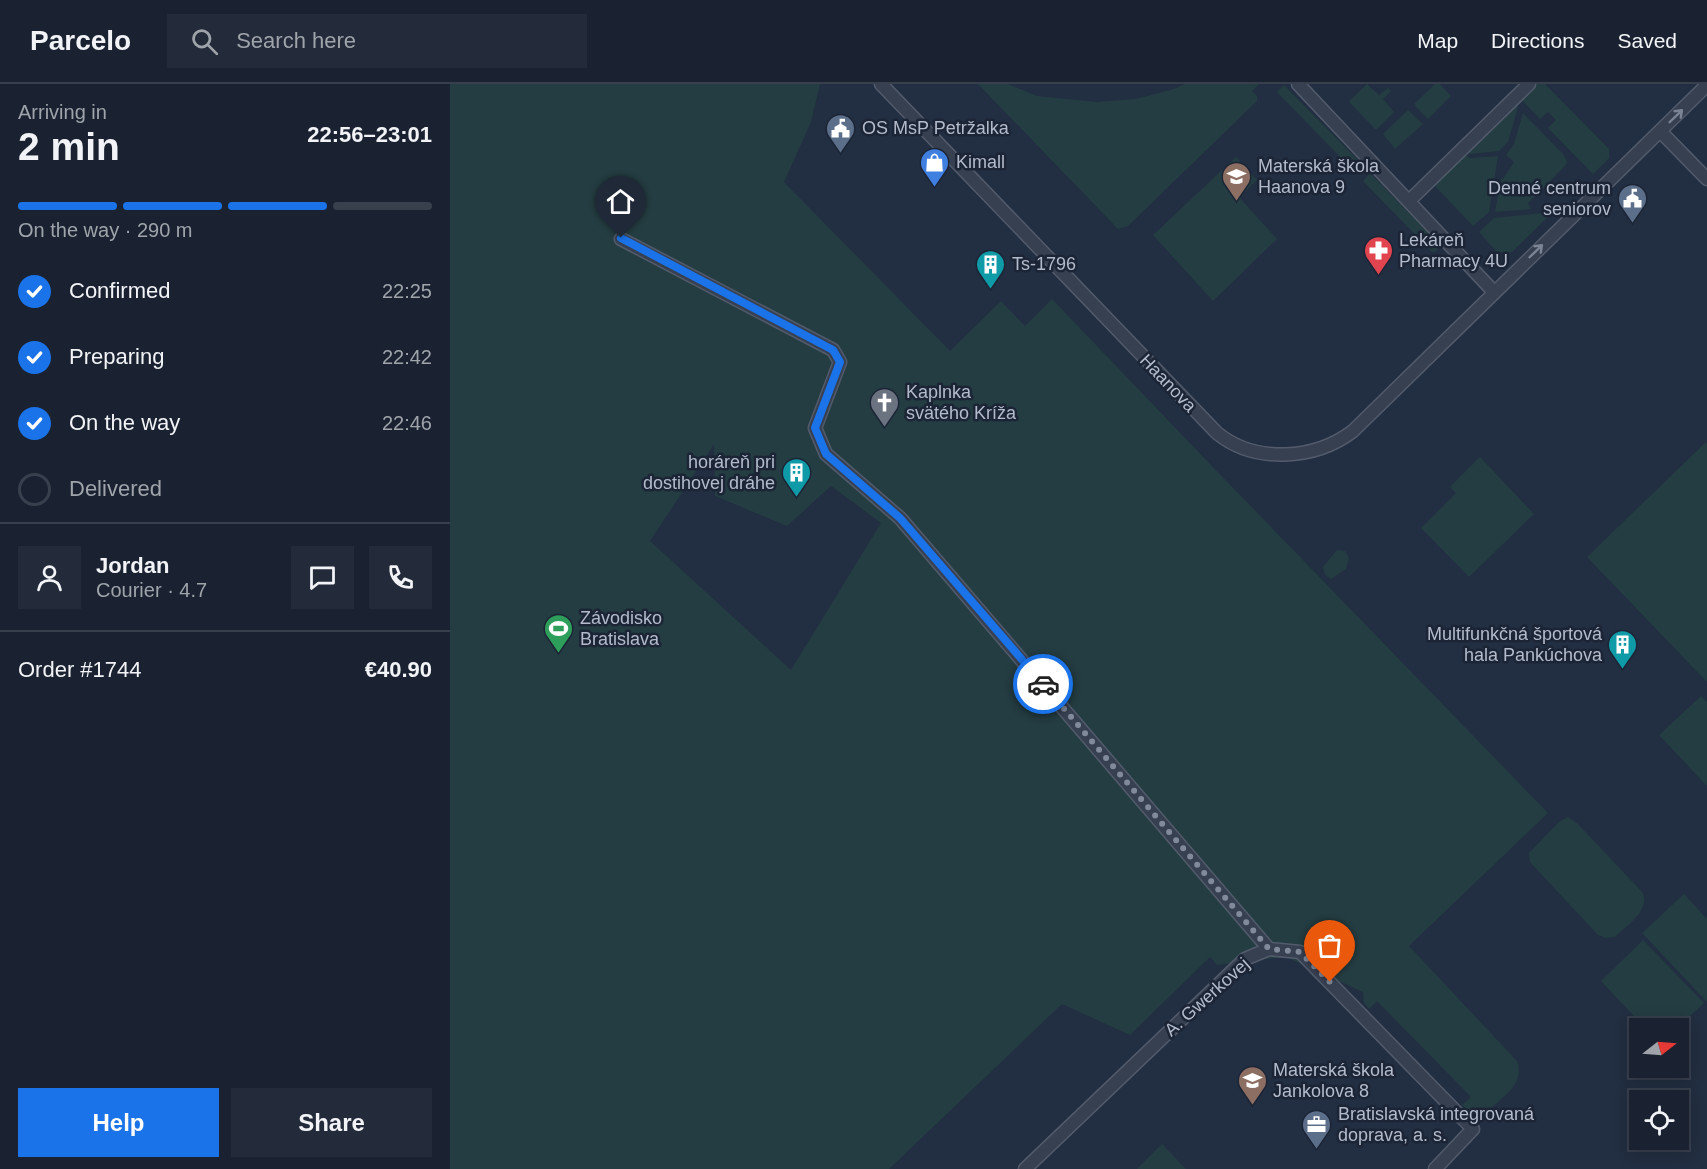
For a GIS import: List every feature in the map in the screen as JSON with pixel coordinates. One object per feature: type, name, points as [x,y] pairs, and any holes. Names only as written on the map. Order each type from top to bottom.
[{"type":"street","name":"Haanova","points":[[881,84],[1216,433],[1228,442],[1260,454],[1288,454],[1322,447],[1347,436],[1707,85]]},
{"type":"street","points":[[1298,84],[1494,292]]},
{"type":"street","points":[[1409,201],[1529,84]]},
{"type":"street","points":[[1660,131],[1707,179]]},
{"type":"street","points":[[621,238],[833,350],[840,362],[815,428],[826,454],[900,518],[1269,949]]},
{"type":"street","name":"A. Gwerkovej","points":[[1025,1169],[1245,959],[1269,949],[1300,952],[1473,1129],[1435,1169]]},
{"type":"green space","points":[[450,84],[820,84],[811,122],[784,182],[950,351],[1001,301],[1025,326],[1052,299],[1548,813],[1409,946],[1517,1061],[1518,1077],[1511,1090],[1487,1112],[1469,1112],[1462,1105],[1471,1097],[1377,1001],[1369,1009],[1364,1003],[1363,992],[1286,957],[1217,965],[1210,957],[1130,1035],[1062,1004],[889,1169],[450,1169]],"holes":[[[714,444],[715,496],[787,526],[831,486],[881,523],[791,670],[650,541]]]},
{"type":"green space","points":[[978,84],[1008,84],[1037,96],[1096,102],[1136,99],[1185,84],[1259,84],[1252,91],[1257,96],[1257,101],[1128,226],[1118,229]]},
{"type":"green space","points":[[1367,84],[1379,95],[1388,88],[1391,91],[1383,99],[1394,112],[1377,129],[1350,103],[1350,100]]},
{"type":"green space","points":[[1435,84],[1440,84],[1451,96],[1428,119],[1415,106],[1415,103]]},
{"type":"green space","points":[[1536,84],[1545,84],[1609,149],[1609,158],[1593,174],[1548,128],[1556,120],[1548,112],[1540,119],[1521,99]]},
{"type":"green space","points":[[1284,85],[1358,160],[1350,167],[1277,92]]},
{"type":"green space","points":[[1515,104],[1518,107],[1508,142],[1499,151],[1470,154],[1467,151]]},
{"type":"green space","points":[[1408,110],[1423,124],[1395,149],[1383,134]]},
{"type":"green space","points":[[1523,113],[1563,154],[1567,162],[1528,203],[1531,209],[1495,212],[1501,179],[1514,162],[1506,155],[1514,144]]},
{"type":"green space","points":[[1464,154],[1470,158],[1498,156],[1489,212],[1473,226],[1433,184]]},
{"type":"green space","points":[[1236,157],[1257,180],[1239,197],[1277,239],[1213,301],[1153,235]]},
{"type":"green space","points":[[1370,173],[1441,246],[1435,252],[1432,252],[1363,181]]},
{"type":"green space","points":[[1553,212],[1512,252],[1497,252],[1479,232],[1494,218]]},
{"type":"green space","points":[[1706,442],[1707,444],[1707,682],[1587,557]]},
{"type":"green space","points":[[1480,457],[1534,514],[1469,577],[1421,528],[1456,493],[1450,487]]},
{"type":"green space","points":[[1337,550],[1345,551],[1349,558],[1346,569],[1331,579],[1325,575],[1323,567]]},
{"type":"green space","points":[[1701,696],[1707,702],[1707,786],[1659,735]]},
{"type":"green space","points":[[1568,817],[1577,823],[1643,893],[1644,900],[1640,912],[1615,937],[1606,938],[1598,935],[1530,862],[1529,853],[1559,822]]},
{"type":"green space","points":[[1684,894],[1707,919],[1707,1002],[1642,933]]},
{"type":"green space","points":[[1643,940],[1704,1003],[1688,1018],[1636,1018],[1601,981]]},
{"type":"green space","points":[[1162,1144],[1186,1169],[1137,1169]]},
{"type":"way so far","points":[[1043,684],[1269,949],[1300,952],[1330,982]]},
{"type":"place","name":"OS MsP Petržalka","points":[[841,154]]},
{"type":"place","name":"Kimall","points":[[935,188]]},
{"type":"place","name":"Materská škola Haanova 9","points":[[1237,202]]},
{"type":"place","name":"Denné centrum seniorov","points":[[1632,224]]},
{"type":"place","name":"Lekáreň Pharmacy 4U","points":[[1378,276]]},
{"type":"place","name":"Ts-1796","points":[[991,290]]},
{"type":"place","name":"Kaplnka svätého Kríža","points":[[885,428]]},
{"type":"place","name":"horáreň pri dostihovej dráhe","points":[[796,498]]},
{"type":"place","name":"Závodisko Bratislava","points":[[559,654]]},
{"type":"place","name":"Multifunkčná športová hala Pankúchova","points":[[1623,670]]},
{"type":"place","name":"Materská škola Jankolova 8","points":[[1252,1106]]},
{"type":"place","name":"Bratislavská integrovaná doprava, a. s.","points":[[1317,1150]]},
{"type":"route","points":[[621,238],[833,350],[840,362],[815,428],[826,454],[900,518],[1043,684]]}]
